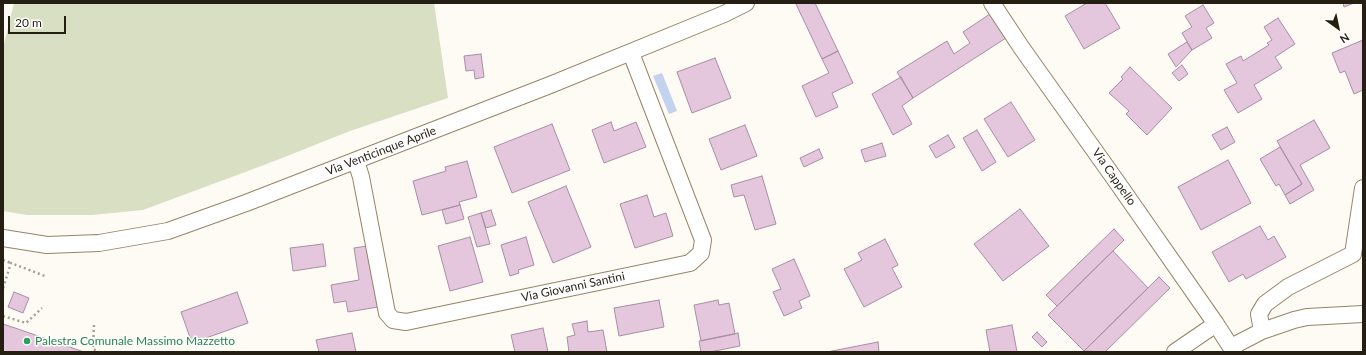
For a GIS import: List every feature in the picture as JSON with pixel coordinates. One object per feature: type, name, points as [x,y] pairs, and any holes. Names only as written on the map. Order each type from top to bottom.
[{"type":"street","name":"Via Venticinque Aprile","points":[[3,238],[46,244],[99,244],[168,231],[356,161],[631,53],[724,14],[746,3]]},
{"type":"street","name":"Via Cappello","points":[[992,3],[1021,47],[1119,185],[1232,349]]},
{"type":"street","name":"Via Giovanni Santini","points":[[356,161],[361,177],[386,313],[393,320],[406,322],[690,263],[701,253],[703,240],[631,53]]},
{"type":"street","points":[[1262,331],[1259,314],[1265,304],[1288,287],[1352,254],[1363,188]]},
{"type":"street","points":[[1232,349],[1262,331],[1307,317],[1363,314]]},
{"type":"street","points":[[1175,352],[1216,324]]},
{"type":"path","points":[[3,260],[45,276]]},
{"type":"path","points":[[3,288],[11,263]]},
{"type":"path","points":[[3,316],[26,323],[42,308]]},
{"type":"path","points":[[94,325],[93,349],[99,352]]},
{"type":"green space","points":[[14,3],[434,3],[448,98],[350,131],[143,210],[92,215],[27,215],[3,211],[3,48]]},
{"type":"water","points":[[662,73],[677,111],[669,114],[653,76]]},
{"type":"building","points":[[815,3],[838,51],[822,59],[796,4]]},
{"type":"building","points":[[1087,3],[1105,3],[1120,28],[1084,49],[1065,16]]},
{"type":"building","points":[[1343,3],[1354,3],[1344,7]]},
{"type":"building","points":[[1203,5],[1214,23],[1206,28],[1212,38],[1192,50],[1182,33],[1192,27],[1185,16]]},
{"type":"building","points":[[990,14],[1006,38],[913,98],[897,72],[947,41],[954,54],[970,43],[963,32]]},
{"type":"building","points":[[1278,18],[1295,44],[1275,57],[1282,68],[1254,85],[1262,99],[1238,113],[1224,90],[1237,83],[1226,64],[1241,56],[1243,61],[1269,45],[1267,43],[1272,40],[1264,27]]},
{"type":"building","points":[[1363,40],[1363,90],[1354,94],[1345,71],[1340,73],[1332,53]]},
{"type":"building","points":[[1187,42],[1192,50],[1176,67],[1168,54]]},
{"type":"building","points":[[838,51],[853,83],[832,93],[838,107],[816,117],[802,86],[829,73],[822,59]]},
{"type":"building","points":[[481,54],[484,77],[475,79],[474,70],[466,71],[464,56]]},
{"type":"building","points":[[715,58],[731,98],[692,113],[677,72]]},
{"type":"building","points":[[1182,65],[1188,74],[1179,81],[1172,73]]},
{"type":"building","points":[[1130,67],[1172,108],[1147,135],[1126,114],[1129,111],[1109,93],[1123,79],[1121,77]]},
{"type":"building","points":[[901,77],[913,98],[902,106],[912,124],[893,135],[872,94]]},
{"type":"building","points":[[1011,102],[1035,140],[1008,157],[984,119]]},
{"type":"building","points":[[1314,120],[1330,148],[1300,165],[1314,190],[1290,204],[1285,195],[1302,184],[1277,141]]},
{"type":"building","points":[[611,122],[614,131],[636,122],[646,147],[604,163],[592,130]]},
{"type":"building","points":[[552,124],[570,170],[512,193],[494,147]]},
{"type":"building","points":[[745,125],[757,156],[721,170],[709,139]]},
{"type":"building","points":[[1227,127],[1235,142],[1221,150],[1212,135]]},
{"type":"building","points":[[977,130],[996,162],[982,171],[963,138]]},
{"type":"building","points":[[948,135],[955,147],[936,158],[929,146]]},
{"type":"building","points":[[882,143],[886,156],[865,162],[861,150]]},
{"type":"building","points":[[1280,147],[1302,184],[1285,195],[1279,184],[1276,186],[1260,159]]},
{"type":"building","points":[[819,149],[823,158],[804,167],[800,158]]},
{"type":"building","points":[[1228,160],[1251,203],[1201,230],[1178,187]]},
{"type":"building","points":[[467,161],[477,197],[459,202],[460,205],[422,215],[413,181],[446,171],[445,167]]},
{"type":"building","points":[[762,176],[776,224],[755,230],[744,195],[734,197],[731,185]]},
{"type":"building","points":[[566,186],[591,247],[553,263],[528,202]]},
{"type":"building","points":[[647,195],[654,217],[666,213],[673,236],[635,248],[620,204]]},
{"type":"building","points":[[460,205],[464,219],[446,224],[442,210]]},
{"type":"building","points":[[1020,209],[1049,246],[1003,281],[974,244]]},
{"type":"building","points":[[491,210],[496,225],[486,228],[481,213]]},
{"type":"building","points":[[481,213],[490,244],[477,247],[468,217]]},
{"type":"building","points":[[1260,226],[1268,240],[1274,236],[1286,257],[1246,279],[1243,274],[1229,282],[1212,252]]},
{"type":"building","points":[[1114,229],[1124,240],[1057,306],[1046,295]]},
{"type":"building","points":[[470,237],[483,282],[450,291],[438,246]]},
{"type":"building","points":[[526,237],[534,265],[518,270],[519,273],[510,276],[501,245]]},
{"type":"building","points":[[885,239],[898,265],[892,268],[902,287],[864,307],[844,269],[862,260],[858,253]]},
{"type":"building","points":[[323,244],[326,266],[293,271],[290,248]]},
{"type":"building","points":[[367,246],[378,307],[348,312],[346,301],[334,303],[331,285],[359,280],[354,248]]},
{"type":"building","points":[[1113,251],[1148,288],[1084,351],[1048,315]]},
{"type":"building","points":[[794,259],[810,296],[799,301],[802,308],[784,316],[773,292],[781,289],[772,269]]},
{"type":"building","points":[[1159,277],[1170,288],[1105,352],[1084,351]]},
{"type":"building","points":[[14,292],[29,298],[23,313],[8,307]]},
{"type":"building","points":[[237,292],[248,323],[192,343],[181,312]]},
{"type":"building","points":[[659,300],[664,327],[619,336],[614,308]]},
{"type":"building","points":[[718,300],[719,305],[729,303],[735,334],[701,341],[694,305]]},
{"type":"building","points":[[587,321],[588,332],[603,330],[607,352],[569,352],[567,337],[575,335],[572,324]]},
{"type":"building","name":"Palestra Comunale Massimo Mazzetto","points":[[3,324],[18,329],[84,352],[3,352]]},
{"type":"building","points":[[1012,325],[1017,352],[990,352],[986,330]]},
{"type":"building","points":[[543,328],[548,352],[515,352],[511,335]]},
{"type":"building","points":[[1037,332],[1047,342],[1042,347],[1032,337]]},
{"type":"building","points":[[352,333],[356,352],[319,352],[316,340]]},
{"type":"building","points":[[738,333],[740,346],[710,352],[701,352],[699,341]]},
{"type":"building","points":[[878,342],[879,352],[827,352]]},
{"type":"place","name":"Palestra Comunale Massimo Mazzetto","points":[[27,341]]}]
